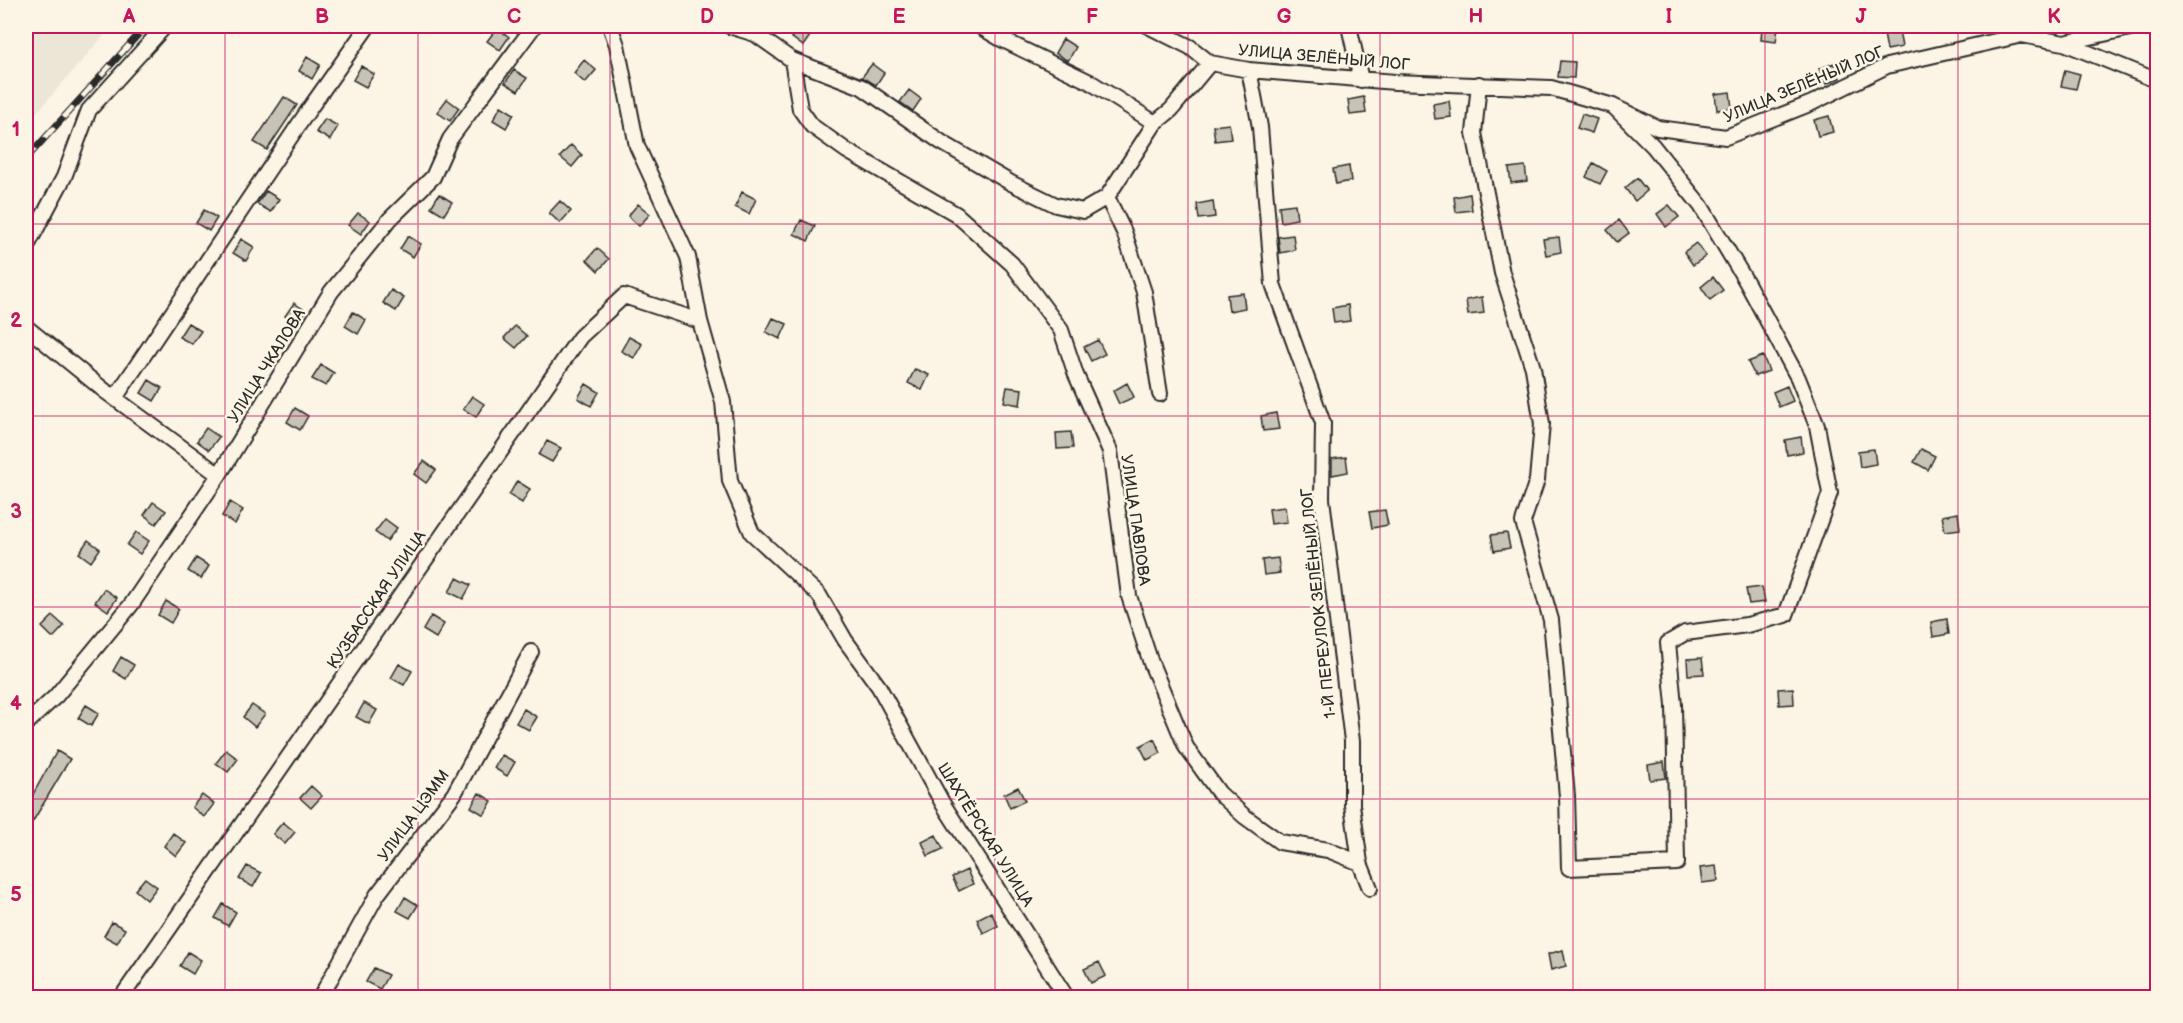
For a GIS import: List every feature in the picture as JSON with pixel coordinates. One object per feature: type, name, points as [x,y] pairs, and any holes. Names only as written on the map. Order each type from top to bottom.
[{"type":"street","points":[[26,248],[64,177],[89,111],[165,26]]},
{"type":"street","points":[[115,398],[310,108],[368,26]]},
{"type":"street","name":"УЛИЦА ЧКАЛОВА","points":[[26,724],[56,696],[131,605],[219,476],[331,292],[390,219],[433,177],[450,139],[534,26]]},
{"type":"street","name":"ШАХТЁРСКАЯ УЛИЦА","points":[[610,26],[617,45],[637,146],[688,257],[700,321],[723,402],[730,480],[752,533],[819,595],[845,640],[879,687],[943,804],[1067,998]]},
{"type":"street","points":[[729,26],[755,34],[792,60],[862,87],[941,142],[1011,183],[1056,205],[1083,211],[1107,197],[1155,123],[1171,110],[1210,63]]},
{"type":"street","points":[[979,26],[1000,39],[1090,82],[1155,123]]},
{"type":"street","name":"УЛИЦА ЗЕЛЁНЫЙ ЛОГ","points":[[1148,26],[1190,47],[1210,63],[1249,70],[1361,80],[1551,88],[1613,106],[1658,128],[1726,137],[1812,103],[1887,66],[2022,35],[2064,44],[2157,81]]},
{"type":"street","points":[[1349,26],[1361,80]]},
{"type":"street","points":[[2064,44],[2139,26]]},
{"type":"street","name":"УЛИЦА ПАВЛОВА","points":[[792,60],[800,109],[812,126],[847,151],[956,214],[1012,264],[1061,330],[1076,375],[1110,451],[1129,596],[1151,663],[1186,747],[1220,793],[1244,816],[1280,842],[1328,850],[1360,863]]},
{"type":"street","name":"1-Й ПЕРЕУЛОК ЗЕЛЁНЫЙ ЛОГ","points":[[1249,70],[1260,127],[1273,284],[1323,423],[1322,499],[1352,741],[1352,805],[1360,863],[1370,888]]},
{"type":"street","points":[[1479,84],[1474,133],[1502,273],[1533,368],[1542,424],[1537,480],[1523,522],[1551,620],[1567,796],[1569,868],[1677,863],[1674,705],[1668,642],[1685,633],[1748,625],[1786,615],[1830,493],[1814,417],[1798,378],[1747,283],[1701,206],[1653,146],[1613,106]]},
{"type":"street","points":[[1107,197],[1124,232],[1144,292],[1160,394]]},
{"type":"street","name":"КУЗБАССКАЯ УЛИЦА","points":[[121,998],[580,337],[624,296],[700,321]]},
{"type":"street","points":[[26,327],[115,398],[219,476]]},
{"type":"street","name":"УЛИЦА ЦЭММ","points":[[320,998],[377,895],[454,794],[531,651]]},
{"type":"shaded area","points":[[26,26],[112,26],[26,125]]},
{"type":"building","points":[[799,26],[812,33],[803,46],[791,37]]},
{"type":"building","points":[[1762,26],[1778,26],[1776,42],[1761,40]]},
{"type":"building","points":[[497,28],[509,37],[500,50],[487,41]]},
{"type":"building","points":[[1899,31],[1902,47],[1887,50],[1884,34]]},
{"type":"building","points":[[1063,39],[1076,47],[1068,61],[1055,53]]},
{"type":"building","points":[[307,57],[320,65],[312,79],[299,71]]},
{"type":"building","points":[[584,60],[596,70],[585,83],[574,73]]},
{"type":"building","points":[[1560,61],[1575,62],[1574,78],[1558,77]]},
{"type":"building","points":[[1834,63],[1840,78],[1826,84],[1819,69]]},
{"type":"building","points":[[872,64],[884,73],[876,85],[862,77]]},
{"type":"building","points":[[361,66],[374,74],[366,87],[353,80]]},
{"type":"building","points":[[514,70],[527,78],[518,91],[505,83]]},
{"type":"building","points":[[2065,70],[2080,74],[2076,89],[2061,86]]},
{"type":"building","points":[[909,90],[921,99],[913,111],[900,102]]},
{"type":"building","points":[[1730,92],[1732,108],[1717,110],[1715,94]]},
{"type":"building","points":[[284,97],[297,105],[267,150],[254,142]]},
{"type":"building","points":[[1364,97],[1366,113],[1350,115],[1348,100]]},
{"type":"building","points":[[447,99],[459,108],[450,121],[437,112]]},
{"type":"building","points":[[1449,101],[1451,117],[1435,119],[1433,104]]},
{"type":"building","points":[[501,106],[514,114],[506,128],[493,120]]},
{"type":"building","points":[[1582,114],[1597,119],[1592,133],[1577,128]]},
{"type":"building","points":[[1829,116],[1833,132],[1818,136],[1814,120]]},
{"type":"building","points":[[325,119],[338,126],[330,140],[316,132]]},
{"type":"building","points":[[1229,124],[1231,139],[1215,141],[1213,126]]},
{"type":"building","points":[[571,145],[582,155],[572,167],[560,157]]},
{"type":"building","points":[[1593,163],[1607,171],[1600,184],[1586,177]]},
{"type":"building","points":[[1349,166],[1351,181],[1336,184],[1333,169]]},
{"type":"building","points":[[1525,166],[1527,181],[1511,183],[1509,168]]},
{"type":"building","points":[[1637,178],[1647,191],[1635,201],[1625,188]]},
{"type":"building","points":[[266,191],[279,199],[271,212],[257,204]]},
{"type":"building","points":[[742,192],[756,199],[749,214],[735,207]]},
{"type":"building","points":[[439,194],[452,202],[444,215],[431,207]]},
{"type":"building","points":[[1470,194],[1472,210],[1456,212],[1454,197]]},
{"type":"building","points":[[560,201],[571,211],[560,223],[549,213]]},
{"type":"building","points":[[1213,201],[1215,217],[1199,219],[1197,204]]},
{"type":"building","points":[[638,204],[650,214],[639,226],[628,216]]},
{"type":"building","points":[[1295,204],[1297,219],[1281,222],[1279,206]]},
{"type":"building","points":[[1669,205],[1679,217],[1666,227],[1657,214]]},
{"type":"building","points":[[204,210],[217,218],[209,231],[196,223]]},
{"type":"building","points":[[358,213],[370,221],[361,234],[348,225]]},
{"type":"building","points":[[801,220],[815,226],[808,241],[794,234]]},
{"type":"building","points":[[1619,220],[1629,233],[1617,242],[1607,230]]},
{"type":"building","points":[[1293,235],[1295,250],[1280,253],[1278,237]]},
{"type":"building","points":[[408,236],[421,244],[413,257],[400,249]]},
{"type":"building","points":[[1559,237],[1561,252],[1546,255],[1543,239]]},
{"type":"building","points":[[241,239],[254,247],[246,261],[233,253]]},
{"type":"building","points":[[1696,243],[1706,256],[1693,265],[1684,252]]},
{"type":"building","points":[[597,248],[609,259],[598,271],[587,260]]},
{"type":"building","points":[[1713,277],[1723,290],[1710,300],[1701,287]]},
{"type":"building","points":[[391,290],[404,298],[396,311],[383,303]]},
{"type":"building","points":[[1243,293],[1245,308],[1229,311],[1227,295]]},
{"type":"building","points":[[1482,297],[1484,313],[1468,315],[1466,300]]},
{"type":"building","points":[[294,303],[306,311],[297,324],[285,316]]},
{"type":"building","points":[[1348,305],[1350,321],[1334,323],[1332,308]]},
{"type":"building","points":[[353,312],[366,320],[358,334],[345,326]]},
{"type":"building","points":[[773,318],[787,324],[780,339],[766,332]]},
{"type":"building","points":[[188,323],[201,331],[192,344],[179,337]]},
{"type":"building","points":[[515,326],[527,336],[516,348],[504,338]]},
{"type":"building","points":[[629,337],[642,344],[634,358],[621,351]]},
{"type":"building","points":[[1098,340],[1105,354],[1091,361],[1084,347]]},
{"type":"building","points":[[1763,356],[1769,371],[1755,376],[1748,362]]},
{"type":"building","points":[[321,365],[334,373],[326,386],[312,379]]},
{"type":"building","points":[[915,369],[929,375],[922,390],[908,383]]},
{"type":"building","points":[[149,380],[162,388],[154,401],[141,393]]},
{"type":"building","points":[[1127,383],[1134,397],[1119,404],[1113,391]]},
{"type":"building","points":[[586,384],[599,392],[591,406],[578,398]]},
{"type":"building","points":[[1787,386],[1793,401],[1779,407],[1773,392]]},
{"type":"building","points":[[1007,387],[1022,389],[1020,405],[1004,402]]},
{"type":"building","points":[[472,396],[484,404],[476,417],[463,409]]},
{"type":"building","points":[[295,408],[308,416],[300,430],[287,422]]},
{"type":"building","points":[[1276,413],[1279,429],[1263,431],[1261,416]]},
{"type":"building","points":[[206,428],[219,437],[209,450],[197,441]]},
{"type":"building","points":[[1071,432],[1073,448],[1057,449],[1056,433]]},
{"type":"building","points":[[1801,437],[1803,452],[1787,455],[1785,440]]},
{"type":"building","points":[[547,441],[561,448],[552,462],[539,455]]},
{"type":"building","points":[[1874,449],[1876,464],[1860,467],[1858,451]]},
{"type":"building","points":[[1921,449],[1935,456],[1928,470],[1914,462]]},
{"type":"building","points":[[1346,457],[1348,472],[1332,475],[1332,459]]},
{"type":"building","points":[[424,461],[436,470],[426,483],[414,474]]},
{"type":"building","points":[[517,481],[530,489],[522,503],[509,495]]},
{"type":"building","points":[[153,502],[166,511],[156,524],[144,515]]},
{"type":"building","points":[[230,502],[243,510],[235,524],[222,516]]},
{"type":"building","points":[[1285,507],[1287,522],[1271,524],[1269,509]]},
{"type":"building","points":[[1385,510],[1388,525],[1372,528],[1369,512]]},
{"type":"building","points":[[1958,513],[1960,529],[1945,531],[1942,516]]},
{"type":"building","points":[[385,519],[397,528],[387,541],[375,532]]},
{"type":"building","points":[[136,532],[149,541],[140,554],[127,545]]},
{"type":"building","points":[[1507,533],[1510,548],[1494,551],[1491,535]]},
{"type":"building","points":[[88,540],[100,549],[91,562],[79,553]]},
{"type":"building","points":[[196,558],[209,566],[201,579],[188,571]]},
{"type":"building","points":[[1278,558],[1280,573],[1264,575],[1262,560]]},
{"type":"building","points":[[457,578],[471,585],[463,599],[449,592]]},
{"type":"building","points":[[1762,587],[1765,602],[1749,604],[1746,589]]},
{"type":"building","points":[[104,589],[117,598],[108,611],[95,602]]},
{"type":"building","points":[[166,601],[179,609],[171,623],[158,615]]},
{"type":"building","points":[[53,616],[64,626],[53,638],[42,627]]},
{"type":"building","points":[[431,616],[444,624],[436,638],[423,630]]},
{"type":"building","points":[[1947,619],[1949,634],[1933,637],[1931,622]]},
{"type":"building","points":[[121,657],[134,665],[126,679],[113,671]]},
{"type":"building","points":[[1702,658],[1704,674],[1688,675],[1687,659]]},
{"type":"building","points":[[399,664],[412,671],[404,685],[391,678]]},
{"type":"building","points":[[1793,688],[1794,704],[1779,705],[1778,689]]},
{"type":"building","points":[[364,703],[377,710],[369,724],[356,717]]},
{"type":"building","points":[[86,705],[99,713],[91,726],[78,718]]},
{"type":"building","points":[[252,705],[265,714],[255,727],[243,717]]},
{"type":"building","points":[[524,709],[537,717],[529,730],[516,723]]},
{"type":"building","points":[[1154,739],[1161,753],[1147,760],[1140,746]]},
{"type":"building","points":[[226,750],[238,759],[228,772],[216,763]]},
{"type":"building","points":[[57,751],[70,759],[26,833],[26,807]]},
{"type":"building","points":[[502,755],[515,762],[507,776],[494,768]]},
{"type":"building","points":[[1664,762],[1666,778],[1650,780],[1648,765]]},
{"type":"building","points":[[311,786],[322,796],[311,808],[300,798]]},
{"type":"building","points":[[1018,787],[1025,801],[1010,808],[1004,794]]},
{"type":"building","points":[[479,793],[492,801],[484,815],[471,807]]},
{"type":"building","points":[[202,795],[214,804],[204,817],[192,807]]},
{"type":"building","points":[[283,822],[295,832],[285,844],[273,834]]},
{"type":"building","points":[[173,833],[186,843],[176,856],[164,846]]},
{"type":"building","points":[[936,835],[943,849],[928,856],[922,842]]},
{"type":"building","points":[[247,866],[261,873],[253,887],[239,879]]},
{"type":"building","points":[[1716,866],[1718,881],[1702,883],[1700,868]]},
{"type":"building","points":[[967,870],[973,884],[959,891],[952,877]]},
{"type":"building","points":[[145,878],[157,887],[147,900],[135,890]]},
{"type":"building","points":[[405,897],[418,905],[410,918],[397,911]]},
{"type":"building","points":[[223,904],[236,912],[228,926],[215,918]]},
{"type":"building","points":[[991,912],[998,926],[983,933],[977,919]]},
{"type":"building","points":[[112,922],[125,929],[117,943],[104,936]]},
{"type":"building","points":[[1563,950],[1566,966],[1551,970],[1548,954]]},
{"type":"building","points":[[188,952],[201,960],[193,974],[180,966]]},
{"type":"building","points":[[1099,962],[1106,976],[1091,983],[1084,969]]},
{"type":"building","points":[[374,968],[388,975],[380,989],[366,982]]},
{"type":"railway","points":[[26,159],[146,26]]}]
